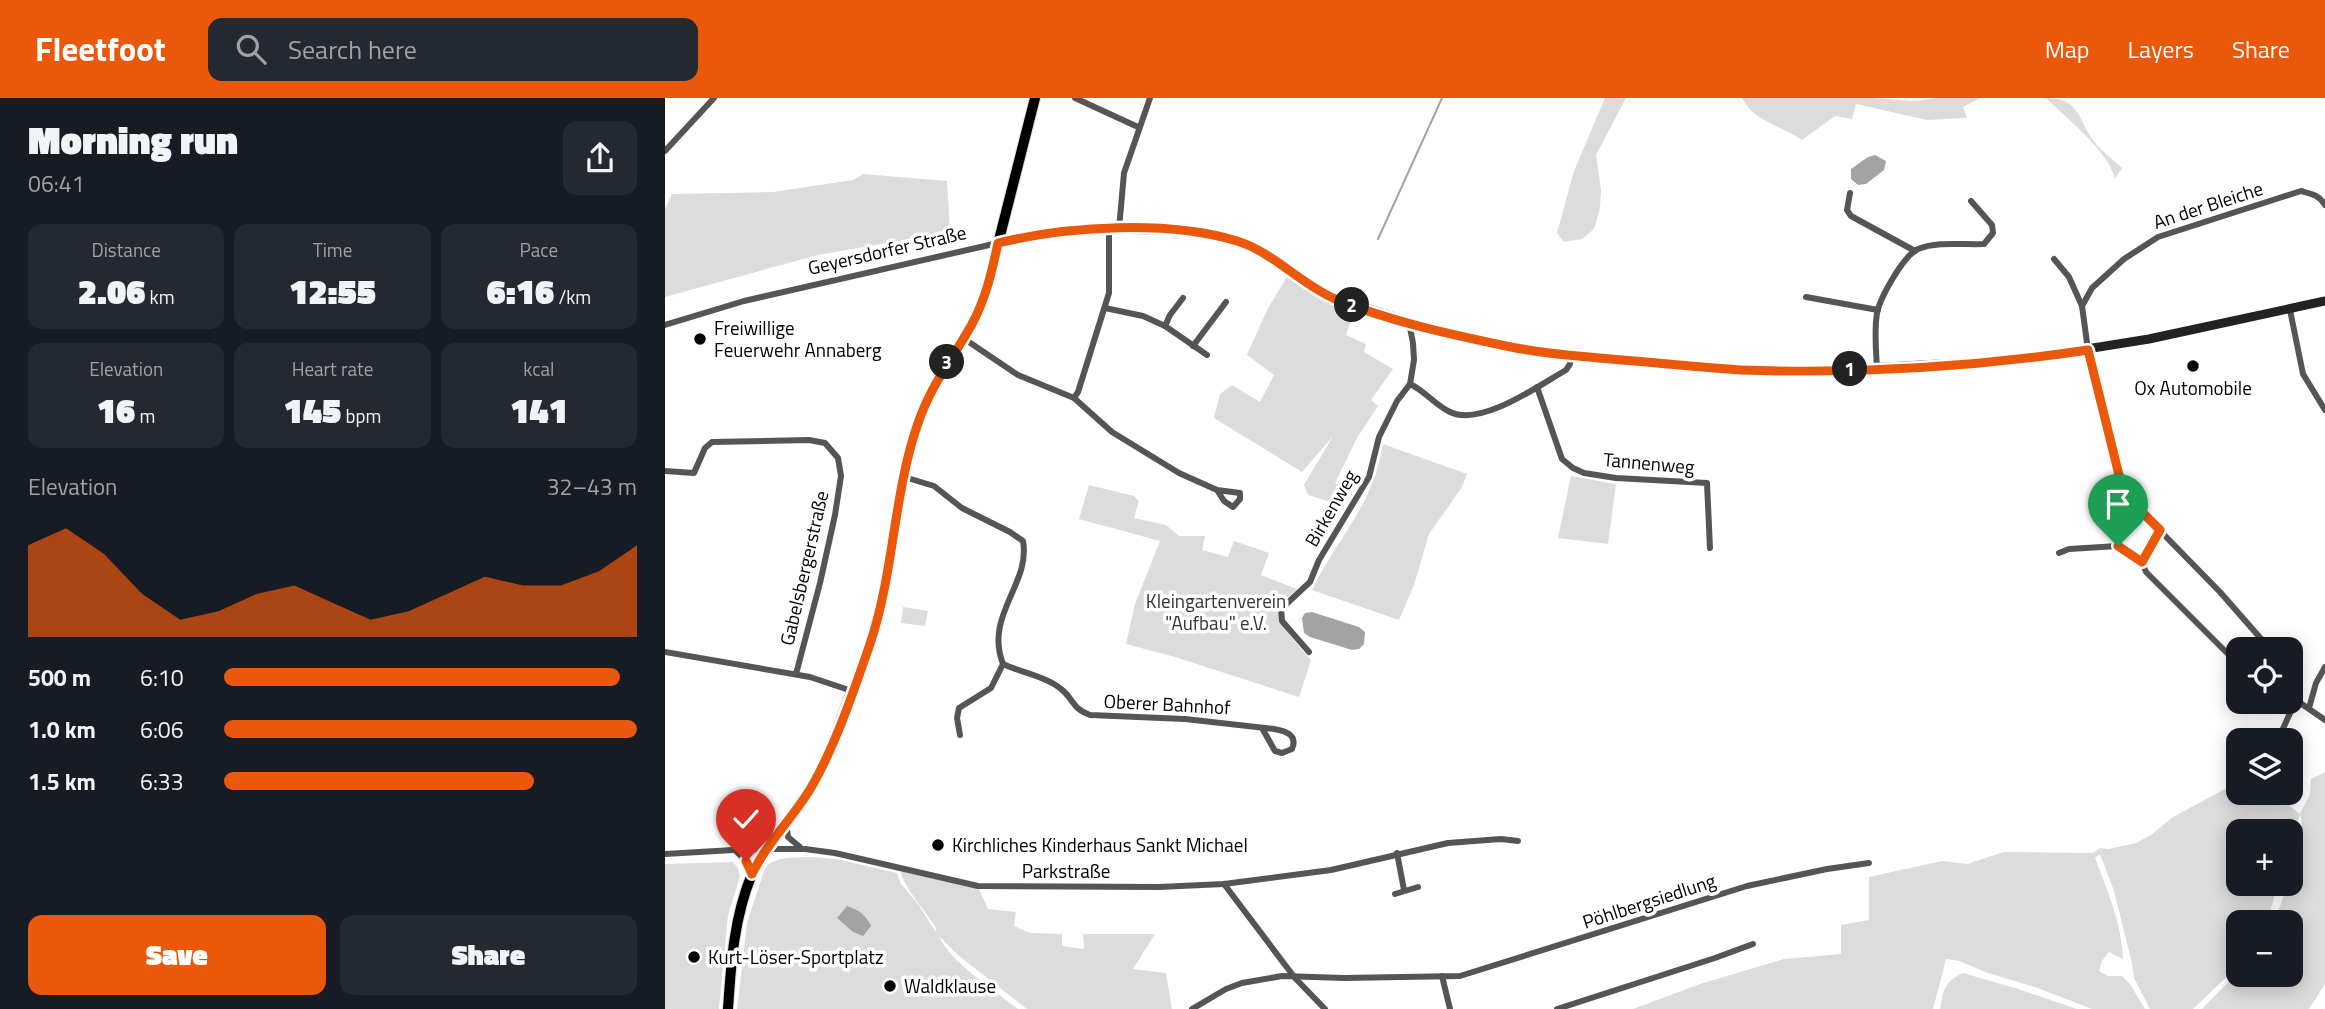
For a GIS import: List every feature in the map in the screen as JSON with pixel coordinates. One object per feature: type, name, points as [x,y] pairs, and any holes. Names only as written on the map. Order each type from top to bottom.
[{"type":"main road","points":[[728,1009],[734,939],[741,906],[752,874],[766,849],[813,783],[852,691],[882,604],[910,448],[925,403],[985,295],[1035,98]]},
{"type":"main road","name":"Geyersdorfer Straße","points":[[998,243],[1024,237],[1114,229],[1191,231],[1240,241],[1332,297],[1409,323],[1508,346],[1571,355],[1742,370],[1877,368],[2003,362],[2088,350],[2325,301]]},
{"type":"street","points":[[665,151],[714,98]]},
{"type":"street","points":[[1075,98],[1138,127]]},
{"type":"street","points":[[1074,398],[1109,293],[1114,229],[1125,173],[1138,127],[1150,98]]},
{"type":"street","name":"An der Bleiche","points":[[2082,306],[2092,288],[2124,259],[2158,237],[2301,191],[2315,194],[2325,205]]},
{"type":"street","points":[[1850,193],[1847,210],[1851,216],[1903,242],[1915,251]]},
{"type":"street","points":[[1877,368],[1875,339],[1878,310],[1906,259],[1927,246],[1984,244],[1993,233],[1992,225],[1971,201]]},
{"type":"street","name":"Geyersdorfer Straße","points":[[665,325],[744,301],[998,243]]},
{"type":"street","points":[[2054,259],[2069,277],[2082,306],[2088,350],[2120,479],[2132,502],[2220,592],[2258,637]]},
{"type":"street","points":[[1806,297],[1878,310]]},
{"type":"street","points":[[1165,326],[1182,298]]},
{"type":"street","points":[[1193,346],[1226,302]]},
{"type":"street","points":[[1105,308],[1143,316],[1165,326],[1207,355]]},
{"type":"street","points":[[2290,310],[2303,374],[2325,410]]},
{"type":"street","name":"Birkenweg","points":[[1309,652],[1282,621],[1281,609],[1310,582],[1319,560],[1369,477],[1378,437],[1397,401],[1410,384],[1414,360],[1409,323]]},
{"type":"street","points":[[963,338],[1018,375],[1074,398],[1092,416],[1135,448],[1179,474],[1217,490]]},
{"type":"street","points":[[1410,384],[1420,388],[1432,402],[1453,414],[1468,417],[1493,409],[1566,370],[1571,355]]},
{"type":"street","name":"Tannenweg","points":[[1537,387],[1562,459],[1573,468],[1616,478],[1707,483],[1710,548]]},
{"type":"street","name":"Gabelsbergerstraße","points":[[665,471],[694,474],[705,447],[712,442],[809,440],[825,443],[838,458],[839,494],[820,583],[796,674]]},
{"type":"street","points":[[904,477],[934,486],[962,508],[1023,541],[1024,561],[998,630],[997,649],[1003,663],[991,688],[959,708],[957,718],[960,735]]},
{"type":"street","points":[[2142,562],[2160,530]]},
{"type":"street","points":[[2059,553],[2069,549],[2118,546],[2142,562],[2146,572],[2226,652]]},
{"type":"street","points":[[665,652],[796,674],[852,691]]},
{"type":"street","name":"Oberer Bahnhof","points":[[1003,663],[1062,689],[1079,711],[1090,715],[1185,719],[1262,728],[1288,733],[1293,739],[1292,749],[1282,753],[1275,751],[1262,728]]},
{"type":"street","points":[[2309,708],[2316,683],[2325,667]]},
{"type":"street","points":[[2303,704],[2325,720]]},
{"type":"street","points":[[786,822],[785,830],[790,840],[805,849]]},
{"type":"street","name":"Parkstraße","points":[[665,854],[805,849],[835,853],[978,886],[1159,887],[1224,884],[1331,870],[1448,843],[1501,839],[1518,841]]},
{"type":"street","points":[[735,850],[746,861],[752,874]]},
{"type":"street","points":[[1397,853],[1404,890]]},
{"type":"street","name":"Pöhlbergsiedlung","points":[[1192,1009],[1242,983],[1282,976],[1460,976],[1747,886],[1869,863]]},
{"type":"street","points":[[1224,884],[1295,978],[1325,1009]]},
{"type":"street","points":[[1395,894],[1418,887]]},
{"type":"street","points":[[1557,1009],[1753,944]]},
{"type":"street","points":[[1442,976],[1450,1009]]},
{"type":"green space","points":[[1605,98],[1626,98],[1596,155],[1601,190],[1600,208],[1594,229],[1582,239],[1564,242],[1557,233],[1574,171]]},
{"type":"green space","points":[[1742,98],[1873,98],[1915,101],[1980,98],[1963,107],[1967,118],[1927,120],[1856,104],[1852,119],[1835,116],[1802,140],[1753,113]]},
{"type":"green space","points":[[2046,98],[2072,105],[2096,144],[2122,168],[2115,179],[2096,146]]},
{"type":"green space","points":[[863,174],[947,181],[950,232],[818,255],[665,297],[665,209],[672,194],[773,192],[853,180]]},
{"type":"green space","points":[[1288,275],[1355,310],[1346,335],[1366,344],[1364,352],[1393,369],[1371,400],[1378,406],[1357,438],[1335,483],[1353,493],[1344,506],[1308,495],[1304,485],[1333,436],[1302,472],[1214,418],[1220,394],[1232,385],[1260,402],[1274,375],[1247,355],[1267,310]]},
{"type":"green space","points":[[1383,444],[1467,474],[1462,487],[1429,534],[1414,585],[1399,620],[1312,590],[1365,500],[1375,476]]},
{"type":"green space","points":[[1571,476],[1616,484],[1608,544],[1558,538]]},
{"type":"green space","name":"Kleingartenverein \"Aufbau\" e.V.","points":[[1089,485],[1134,496],[1139,501],[1134,518],[1166,525],[1179,536],[1205,536],[1202,550],[1228,557],[1234,541],[1269,553],[1261,575],[1297,589],[1283,602],[1279,617],[1286,630],[1311,660],[1299,697],[1126,644],[1135,604],[1160,541],[1079,519]]},
{"type":"green space","points":[[903,607],[928,611],[925,626],[901,623]]},
{"type":"green space","points":[[2325,772],[2325,984],[2309,1009],[2202,1009],[2226,984],[2226,987],[2303,987],[2303,910],[2279,910],[2284,896],[2303,896],[2303,819],[2300,815],[2298,819],[2226,819],[2226,896],[2275,896],[2270,910],[2226,910],[2226,977],[2193,1009],[2150,1009],[2134,978],[2114,891],[2100,854],[2095,858],[2117,920],[2123,959],[2109,952],[2099,971],[2108,976],[2122,976],[2145,1009],[2092,1009],[2035,987],[1946,959],[1933,1009],[1633,1009],[1700,984],[1784,959],[1841,954],[1841,925],[1869,920],[1869,877],[1942,861],[1967,864],[2004,852],[2093,853],[2100,848],[2109,849],[2136,843],[2173,817],[2226,788],[2226,805],[2288,805],[2300,814],[2310,794],[2311,779]]},
{"type":"green space","points":[[780,859],[836,859],[897,873],[901,884],[936,932],[900,871],[979,889],[988,909],[1016,912],[1014,926],[1030,933],[1062,934],[1062,946],[1084,949],[1083,934],[1155,934],[1133,969],[1166,973],[1172,1009],[1027,1009],[959,956],[939,936],[962,965],[1018,1009],[737,1009],[747,923],[765,868]]},
{"type":"green space","name":"Kurt-Löser-Sportplatz","points":[[733,862],[740,876],[728,915],[719,1009],[665,1009],[665,864]]},
{"type":"green space","points":[[1963,973],[2077,1009],[1940,1009],[1946,987],[1952,979]]},
{"type":"shaded area","points":[[1875,155],[1886,161],[1884,170],[1866,184],[1858,185],[1851,179],[1851,169]]},
{"type":"shaded area","points":[[1312,612],[1359,627],[1365,632],[1364,644],[1359,649],[1352,650],[1310,637],[1304,633],[1302,618],[1305,613]]},
{"type":"shaded area","points":[[847,906],[861,913],[871,926],[863,936],[853,932],[837,918]]},
{"type":"waterway","points":[[1378,239],[1442,98]]},
{"type":"place","name":"Freiwillige Feuerwehr Annaberg","points":[[700,339]]},
{"type":"place","name":"Ox Automobile","points":[[2193,366]]},
{"type":"place","name":"Kirchliches Kinderhaus Sankt Michael","points":[[938,845]]},
{"type":"place","name":"Kurt-Löser-Sportplatz","points":[[694,957]]},
{"type":"place","name":"Waldklause","points":[[890,986]]},
{"type":"route","points":[[746,861],[752,874],[776,834],[801,803],[823,763],[849,701],[882,604],[908,456],[925,403],[976,316],[985,295],[998,243],[1024,237],[1119,229],[1191,231],[1219,236],[1257,249],[1315,288],[1358,307],[1409,323],[1508,346],[1571,355],[1742,370],[1852,369],[2003,362],[2088,350],[2120,479],[2132,502],[2160,530],[2142,562],[2118,546]]}]
